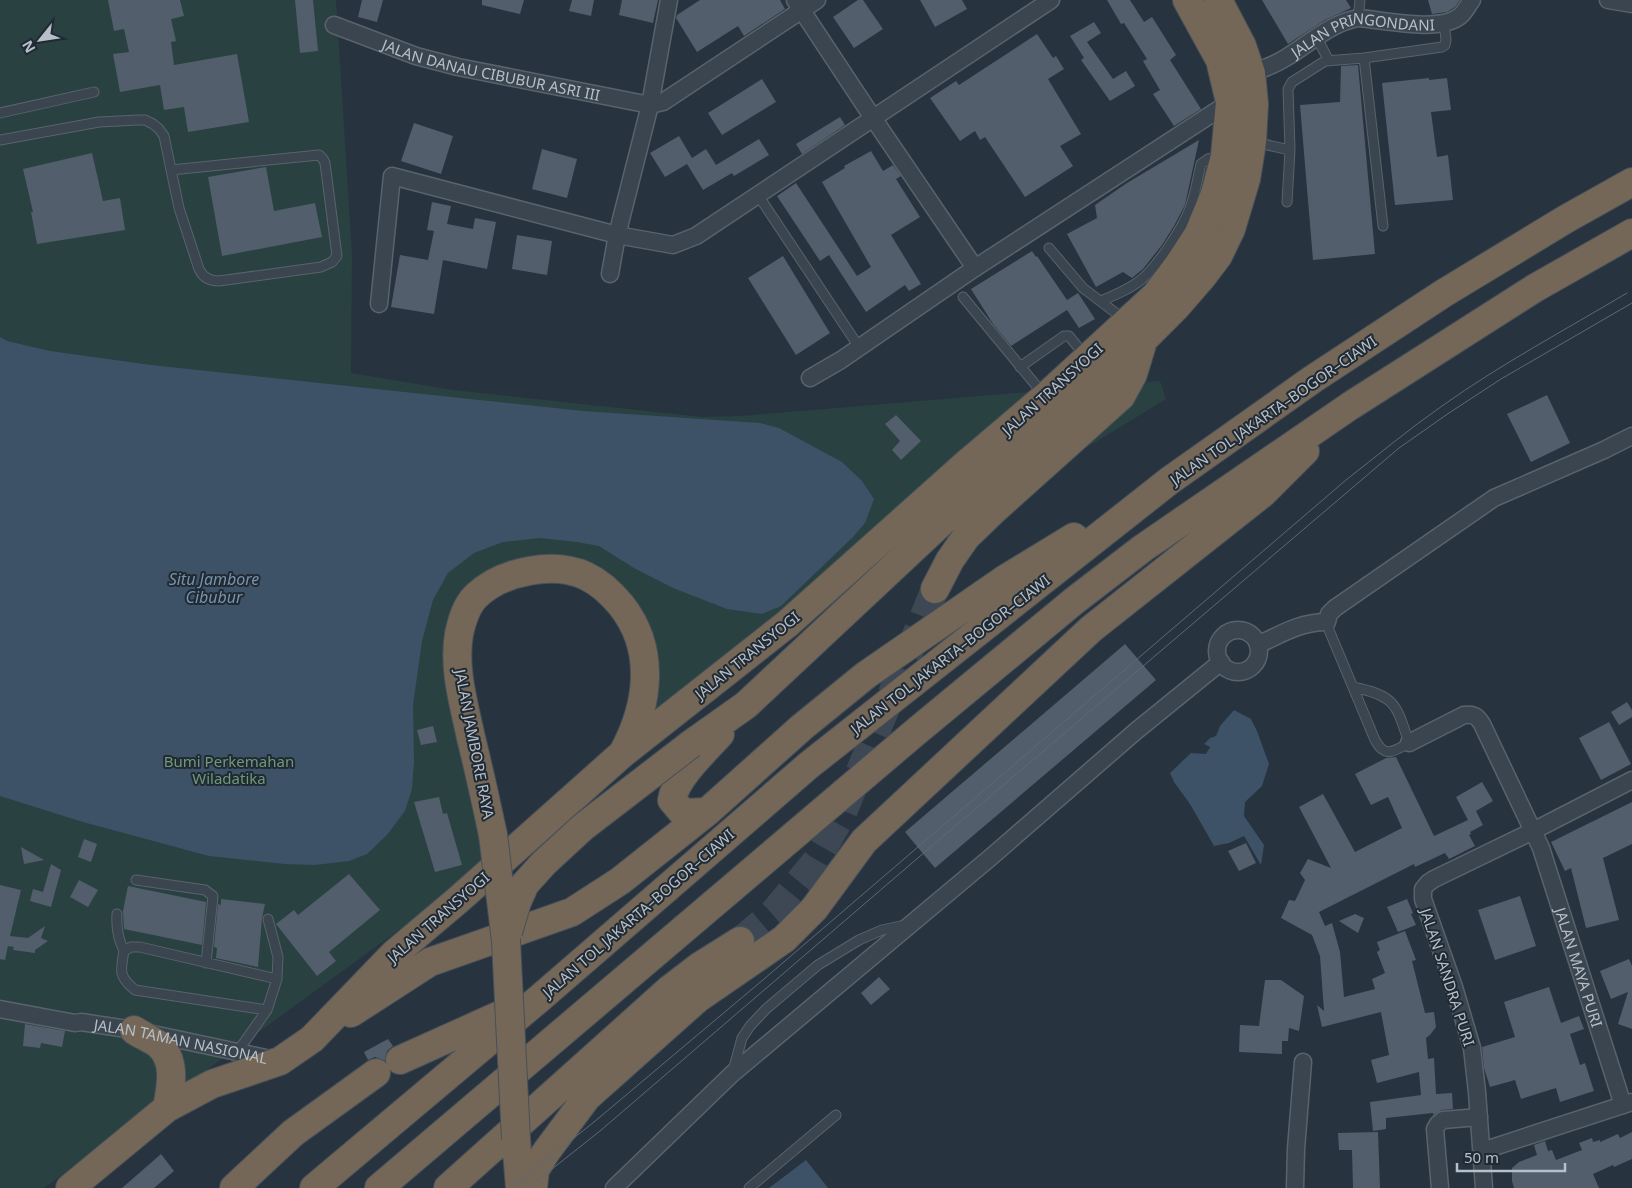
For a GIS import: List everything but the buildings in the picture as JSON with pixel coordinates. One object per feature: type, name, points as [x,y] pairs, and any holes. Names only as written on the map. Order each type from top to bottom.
[{"type":"highway","name":"JALAN TRANSYOGI","points":[[506,941],[517,902],[525,884],[544,863],[584,827],[691,744],[746,705],[986,465],[1135,330],[1156,295],[1198,235],[1215,194],[1225,156],[1230,102],[1220,60],[1187,0]]},
{"type":"highway","name":"JALAN TRANSYOGI","points":[[70,1188],[167,1108],[212,1084],[280,1061],[312,1039],[394,954],[458,900],[622,754],[787,624],[964,466],[986,465],[1046,397],[1087,358],[1176,307],[1218,256],[1231,229],[1246,179],[1252,142],[1254,104],[1251,73],[1242,46],[1218,0]]},
{"type":"highway","name":"JALAN TOL JAKARTA–BOGOR–CIAWI","points":[[314,1188],[540,998],[809,765],[1169,481],[1313,379],[1444,294],[1558,224],[1632,182]]},
{"type":"highway","points":[[379,1188],[903,743],[1074,601],[1151,542],[1350,406],[1535,288],[1632,233]]},
{"type":"highway","points":[[935,590],[950,560],[966,537],[1121,396],[1133,374],[1135,330]]},
{"type":"highway","points":[[533,1188],[535,1170],[587,1097],[697,999],[784,939],[814,909],[864,841],[1090,629],[1263,493],[1350,406]]},
{"type":"highway","points":[[312,1039],[430,962],[572,912],[620,881],[707,812],[802,727],[866,675],[1005,579],[1169,481]]},
{"type":"highway","name":"JALAN JAMBORE RAYA","points":[[520,1188],[506,941],[493,835],[459,683],[459,635],[467,608],[476,596],[488,586],[509,576],[526,571],[544,569],[566,570],[585,575],[603,586],[625,611],[637,631],[643,649],[645,668],[640,709],[633,734],[622,754]]},
{"type":"highway","points":[[707,812],[683,814],[672,800],[673,793],[679,781],[746,705]]},
{"type":"highway","points":[[448,1188],[670,989],[700,966],[740,941]]},
{"type":"highway","points":[[400,1060],[540,998]]},
{"type":"highway","points":[[134,1030],[159,1045],[169,1058],[172,1081],[167,1108]]},
{"type":"highway","points":[[234,1188],[293,1133],[376,1073]]},
{"type":"street","points":[[610,274],[617,235],[650,105],[669,0]]},
{"type":"street","points":[[650,105],[663,102],[798,5],[817,0]]},
{"type":"street","points":[[379,304],[392,176],[617,235],[673,245],[696,236],[1052,0]]},
{"type":"street","name":"JALAN PRINGONDANI","points":[[1251,73],[1282,60],[1342,22],[1358,18],[1426,25],[1444,22],[1460,15],[1472,0]]},
{"type":"street","points":[[1608,0],[1632,4]]},
{"type":"street","points":[[798,5],[975,268]]},
{"type":"street","name":"JALAN DANAU CIBUBUR ASRI III","points":[[334,25],[416,56],[650,105]]},
{"type":"street","points":[[810,378],[841,360],[975,268],[1230,102]]},
{"type":"street","points":[[1258,645],[1304,624],[1327,622],[1335,608],[1494,498],[1632,436]]},
{"type":"street","points":[[1239,630],[1251,634],[1258,645],[1257,658],[1249,668],[1243,671],[1231,670],[1220,662],[1217,650],[1218,643],[1232,631],[1239,630]]},
{"type":"street","points":[[614,1188],[732,1074],[912,924],[1136,731],[1220,662]]},
{"type":"street","name":"JALAN MAYA PURI","points":[[1409,743],[1464,715],[1471,714],[1477,716],[1482,724],[1541,848],[1628,1104]]},
{"type":"street","name":"JALAN SANDRA PURI","points":[[1484,1188],[1472,1048],[1454,987],[1423,899],[1423,889],[1434,879],[1632,780]]},
{"type":"street","name":"JALAN TAMAN NASIONAL","points":[[7,1010],[74,1023],[81,1022],[134,1030],[280,1061]]},
{"type":"street","points":[[1295,1188],[1303,1062]]},
{"type":"street","points":[[1482,1151],[1628,1104]]},
{"type":"street","points":[[1440,1188],[1436,1129],[1438,1124],[1443,1120],[1479,1117]]},
{"type":"lane","points":[[1358,18],[1360,0]]},
{"type":"lane","points":[[1287,202],[1290,150],[1288,89],[1292,82],[1325,61],[1364,58],[1442,47],[1445,45],[1446,40],[1444,22]]},
{"type":"lane","points":[[1317,38],[1329,61]]},
{"type":"lane","points":[[1364,58],[1383,226]]},
{"type":"lane","points":[[0,112],[94,92]]},
{"type":"lane","points":[[0,140],[98,122],[145,120],[159,129],[164,136],[171,170],[179,208],[199,269],[201,274],[207,279],[219,282],[321,267],[332,262],[336,256],[326,163],[319,155],[171,170]]},
{"type":"lane","points":[[1252,142],[1290,150]]},
{"type":"lane","points":[[1101,301],[1129,288],[1152,269],[1171,243],[1188,213],[1201,164],[1208,159],[1225,156]]},
{"type":"lane","points":[[758,195],[860,347]]},
{"type":"lane","points":[[1049,248],[1083,288],[1135,330]]},
{"type":"lane","points":[[963,297],[1046,397]]},
{"type":"lane","points":[[1020,366],[1064,336],[1068,336],[1087,358]]},
{"type":"lane","points":[[1327,622],[1329,630],[1375,740],[1382,750],[1386,752],[1409,743],[1399,712],[1389,698],[1370,690],[1353,687]]},
{"type":"lane","points":[[136,880],[205,890],[213,896],[206,963]]},
{"type":"lane","points":[[117,914],[116,926],[124,952],[120,969],[124,981],[135,990],[267,1010]]},
{"type":"lane","points":[[238,1051],[267,1010],[277,979],[278,957],[268,918]]},
{"type":"lane","points":[[732,1074],[742,1038],[750,1026],[766,1009],[818,965],[874,933],[912,924]]},
{"type":"lane","points":[[124,952],[131,947],[140,947],[277,979]]},
{"type":"lane","points":[[749,1188],[836,1116]]},
{"type":"green space","name":"Bumi Perkemahan Wiladatika","points":[[0,0],[336,0],[352,254],[351,373],[453,390],[703,417],[741,416],[1160,381],[1166,399],[748,655],[637,743],[638,624],[547,565],[449,625],[451,711],[482,823],[483,869],[44,1188],[0,1188]]},
{"type":"water","name":"Situ Jambore Cibubur","points":[[0,337],[7,341],[50,351],[151,365],[583,411],[760,423],[779,428],[842,462],[862,481],[874,499],[865,523],[853,537],[781,606],[762,614],[727,609],[673,588],[634,568],[599,546],[540,538],[503,542],[474,553],[448,573],[433,600],[422,641],[413,705],[414,762],[412,789],[405,811],[387,835],[367,854],[349,861],[315,865],[285,864],[209,856],[83,822],[0,796]]},
{"type":"water","points":[[1234,710],[1251,719],[1269,764],[1262,786],[1245,802],[1244,816],[1264,845],[1261,865],[1244,836],[1229,843],[1214,846],[1170,773],[1191,753],[1206,754],[1210,747],[1204,744],[1210,738],[1216,736],[1220,726]]},
{"type":"water","points":[[806,1160],[828,1188],[769,1188]]},
{"type":"tunnel","points":[[740,941],[773,913],[816,861],[841,817],[935,589]]},
{"type":"tram line","points":[[511,1188],[594,1122],[764,979],[1346,480],[1464,391],[1627,293]]},
{"type":"tram line","points":[[528,1188],[600,1131],[1399,448],[1501,379],[1632,303]]}]
